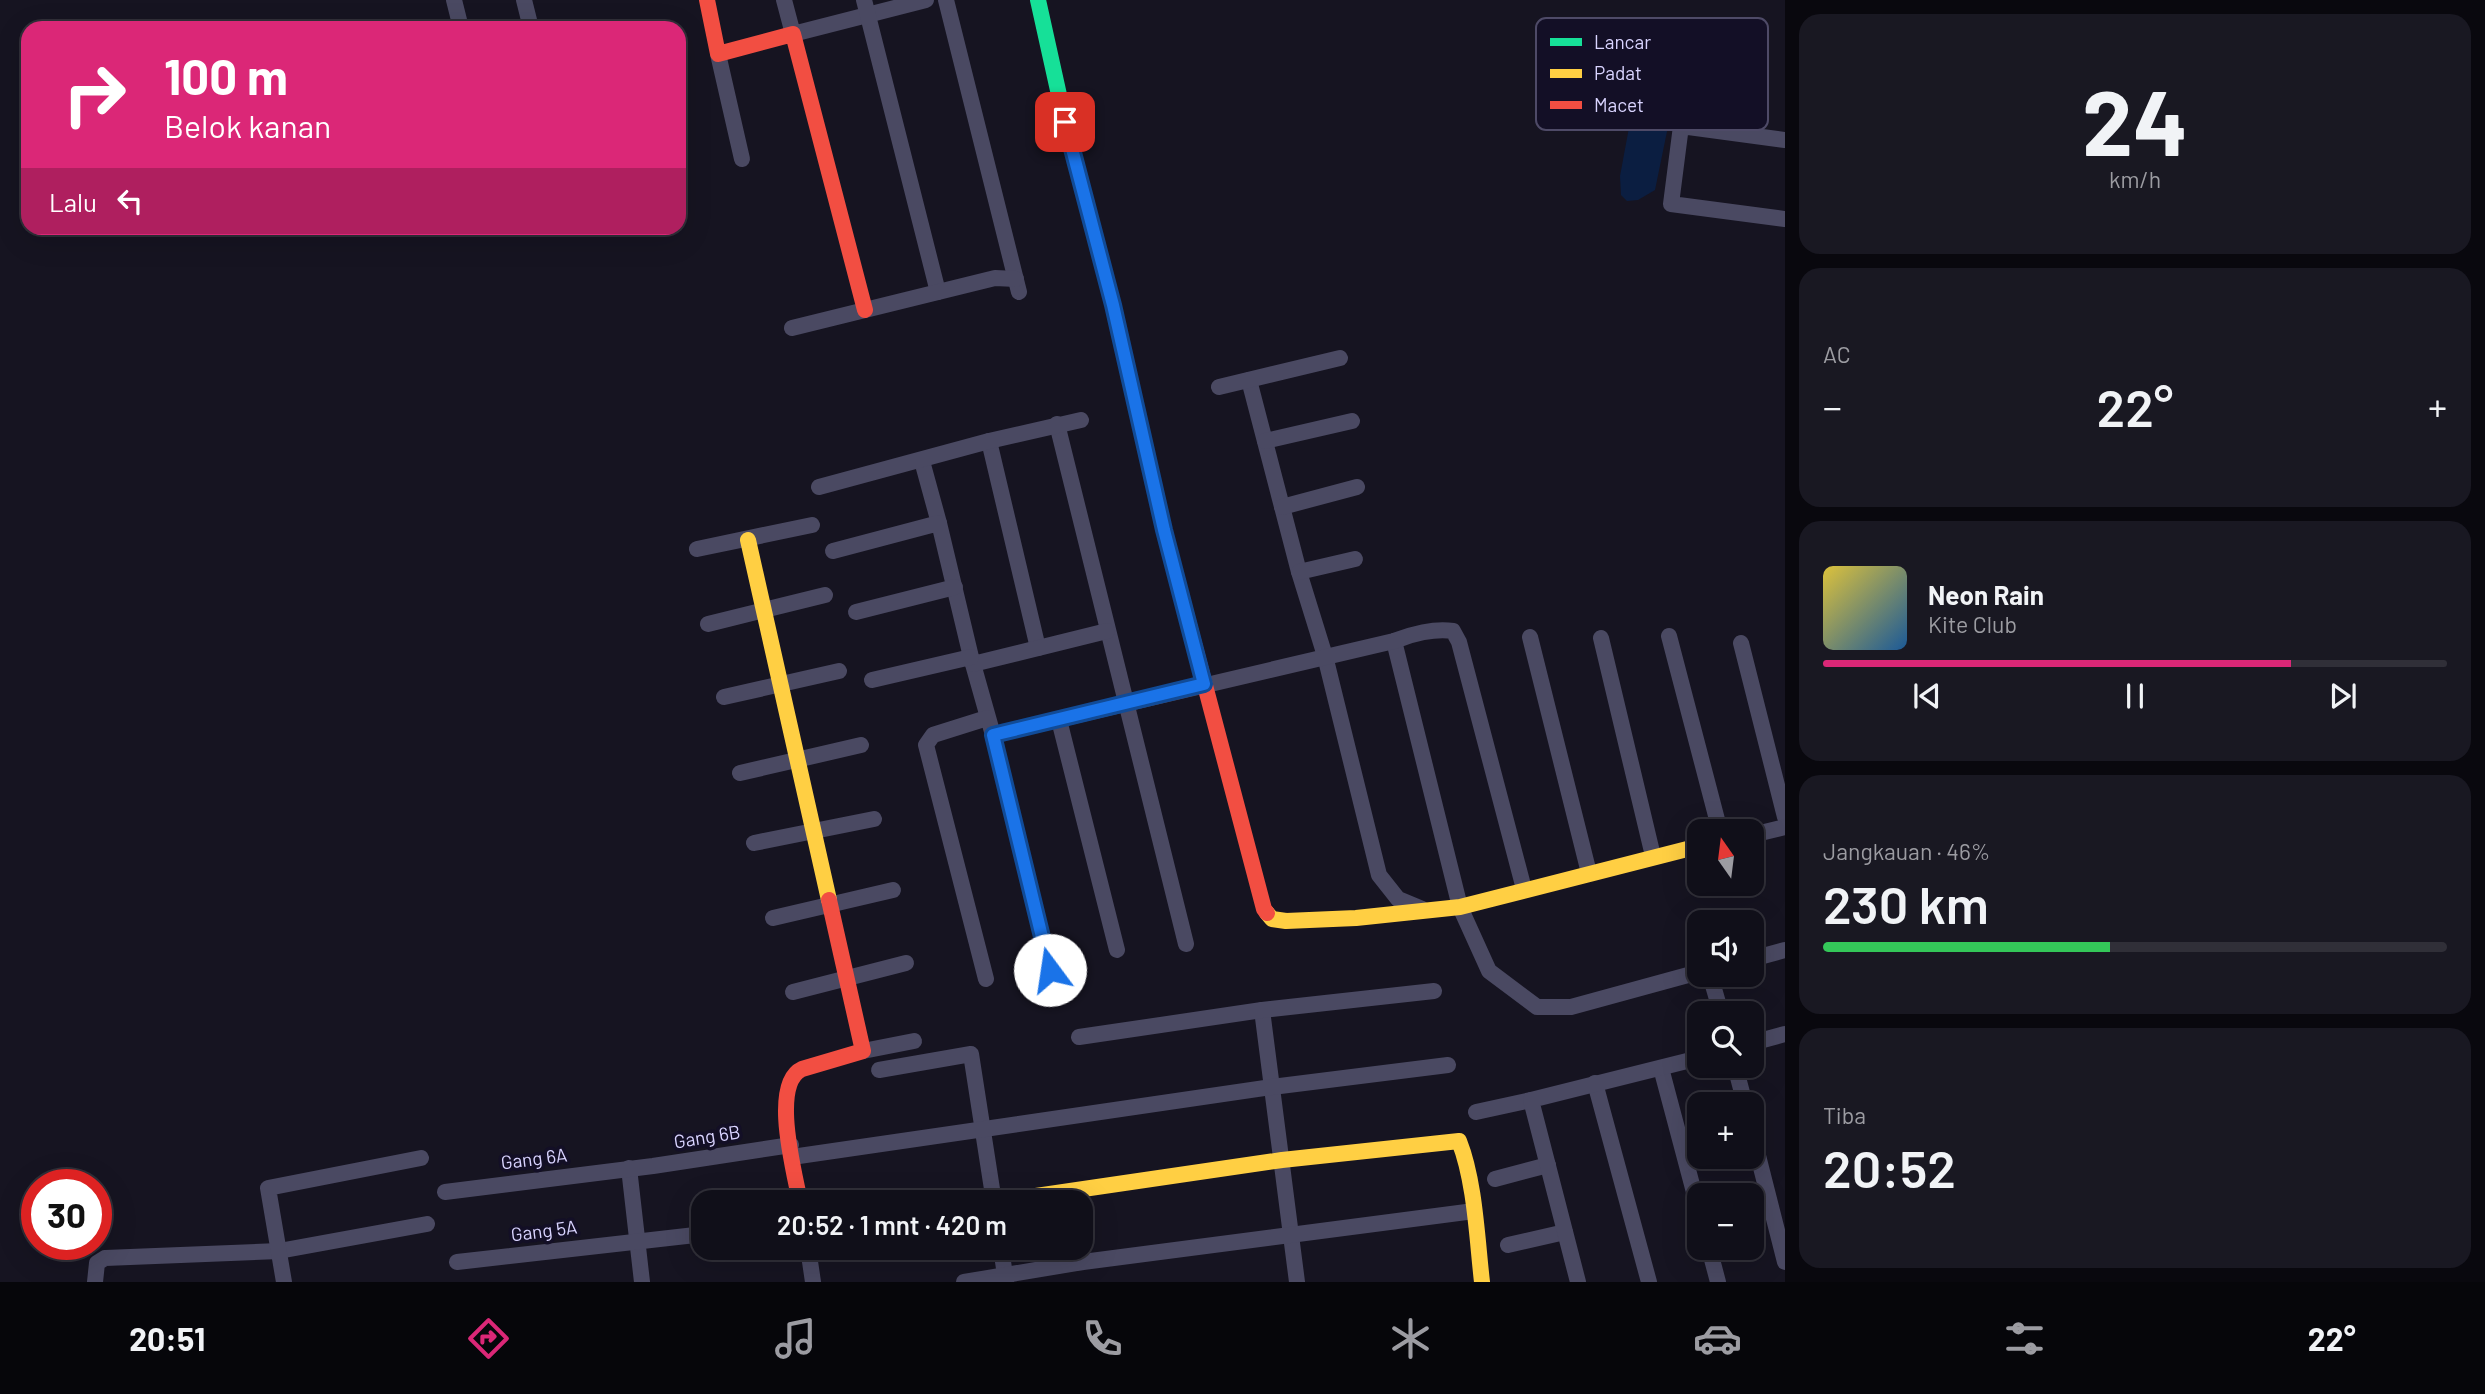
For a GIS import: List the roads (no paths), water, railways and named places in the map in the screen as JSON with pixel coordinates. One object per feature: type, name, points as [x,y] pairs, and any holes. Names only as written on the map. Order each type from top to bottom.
[{"type":"street","points":[[454,0],[459,21]]},
{"type":"street","points":[[524,0],[529,21]]},
{"type":"street","points":[[706,0],[742,159]]},
{"type":"street","points":[[784,0],[865,310]]},
{"type":"street","points":[[719,54],[793,34],[866,7],[926,0]]},
{"type":"street","points":[[792,328],[995,278],[1017,286],[946,0]]},
{"type":"street","points":[[1038,0],[1065,122],[1113,305],[1164,530],[1264,909],[1272,919],[1286,921],[1356,918],[1460,906],[1687,849]]},
{"type":"street","points":[[866,7],[938,292]]},
{"type":"street","points":[[1681,130],[1671,204],[1785,219]]},
{"type":"street","points":[[1705,130],[1785,140]]},
{"type":"street","points":[[1219,387],[1340,358]]},
{"type":"street","points":[[1249,380],[1299,572],[1325,656],[1379,875],[1398,899],[1424,910]]},
{"type":"street","points":[[819,487],[989,441],[1081,420]]},
{"type":"street","points":[[1265,442],[1352,421]]},
{"type":"street","points":[[1056,424],[1186,944]]},
{"type":"street","points":[[989,441],[1038,648]]},
{"type":"street","points":[[922,461],[1050,970]]},
{"type":"street","points":[[1282,507],[1357,487]]},
{"type":"street","points":[[833,551],[939,523]]},
{"type":"street","points":[[697,549],[812,525]]},
{"type":"street","points":[[748,540],[863,1051]]},
{"type":"street","points":[[1299,572],[1355,559]]},
{"type":"street","points":[[856,612],[955,587]]},
{"type":"street","points":[[708,624],[825,595]]},
{"type":"street","points":[[993,735],[1404,637],[1445,629],[1453,631],[1460,642],[1524,889]]},
{"type":"street","points":[[872,680],[1038,648],[1107,631]]},
{"type":"street","points":[[1669,636],[1717,819]]},
{"type":"street","points":[[1530,637],[1589,873]]},
{"type":"street","points":[[1601,638],[1653,856]]},
{"type":"street","points":[[1394,641],[1460,906],[1489,971],[1537,1007],[1571,1007],[1687,975]]},
{"type":"street","points":[[1741,643],[1785,817]]},
{"type":"street","points":[[724,697],[839,671]]},
{"type":"street","points":[[986,979],[926,745],[933,735],[987,718]]},
{"type":"street","points":[[1059,720],[1117,950]]},
{"type":"street","points":[[740,773],[861,745]]},
{"type":"street","points":[[754,843],[874,819]]},
{"type":"street","points":[[1764,832],[1785,827]]},
{"type":"street","points":[[773,918],[893,890]]},
{"type":"street","points":[[1764,955],[1785,950]]},
{"type":"street","points":[[793,992],[906,963]]},
{"type":"street","points":[[1079,1037],[1262,1010],[1434,991]]},
{"type":"street","points":[[1262,1010],[1297,1282]]},
{"type":"street","points":[[1764,1040],[1785,1034]]},
{"type":"street","points":[[798,1190],[784,1109],[788,1081],[797,1072],[863,1051],[914,1041]]},
{"type":"street","points":[[879,1070],[971,1054],[992,1190]]},
{"type":"street","points":[[1476,1112],[1687,1061]]},
{"type":"street","name":"Gang 6B","points":[[629,1168],[983,1129],[1272,1087],[1448,1065]]},
{"type":"street","points":[[1661,1068],[1692,1183]]},
{"type":"street","points":[[1595,1083],[1649,1282]]},
{"type":"street","points":[[1531,1100],[1578,1282]]},
{"type":"street","points":[[1067,1190],[1282,1160],[1459,1141],[1464,1151],[1474,1211],[1482,1282]]},
{"type":"street","points":[[284,1282],[268,1188],[421,1158]]},
{"type":"street","points":[[1495,1179],[1548,1165]]},
{"type":"street","points":[[629,1168],[642,1282]]},
{"type":"street","name":"Gang 6A","points":[[445,1192],[629,1168]]},
{"type":"street","points":[[1761,1169],[1785,1262]]},
{"type":"street","points":[[964,1282],[1005,1279],[1083,1262],[1474,1211]]},
{"type":"street","points":[[95,1282],[97,1263],[105,1258],[279,1251],[427,1224]]},
{"type":"street","points":[[1508,1245],[1566,1232]]},
{"type":"street","name":"Gang 5A","points":[[457,1262],[691,1235]]},
{"type":"street","points":[[810,1260],[813,1282]]},
{"type":"street","points":[[1003,1260],[1005,1279]]},
{"type":"street","points":[[1712,1260],[1718,1282]]},
{"type":"water","points":[[1629,130],[1667,130],[1655,190],[1638,200],[1627,201],[1621,195],[1620,176]]}]
